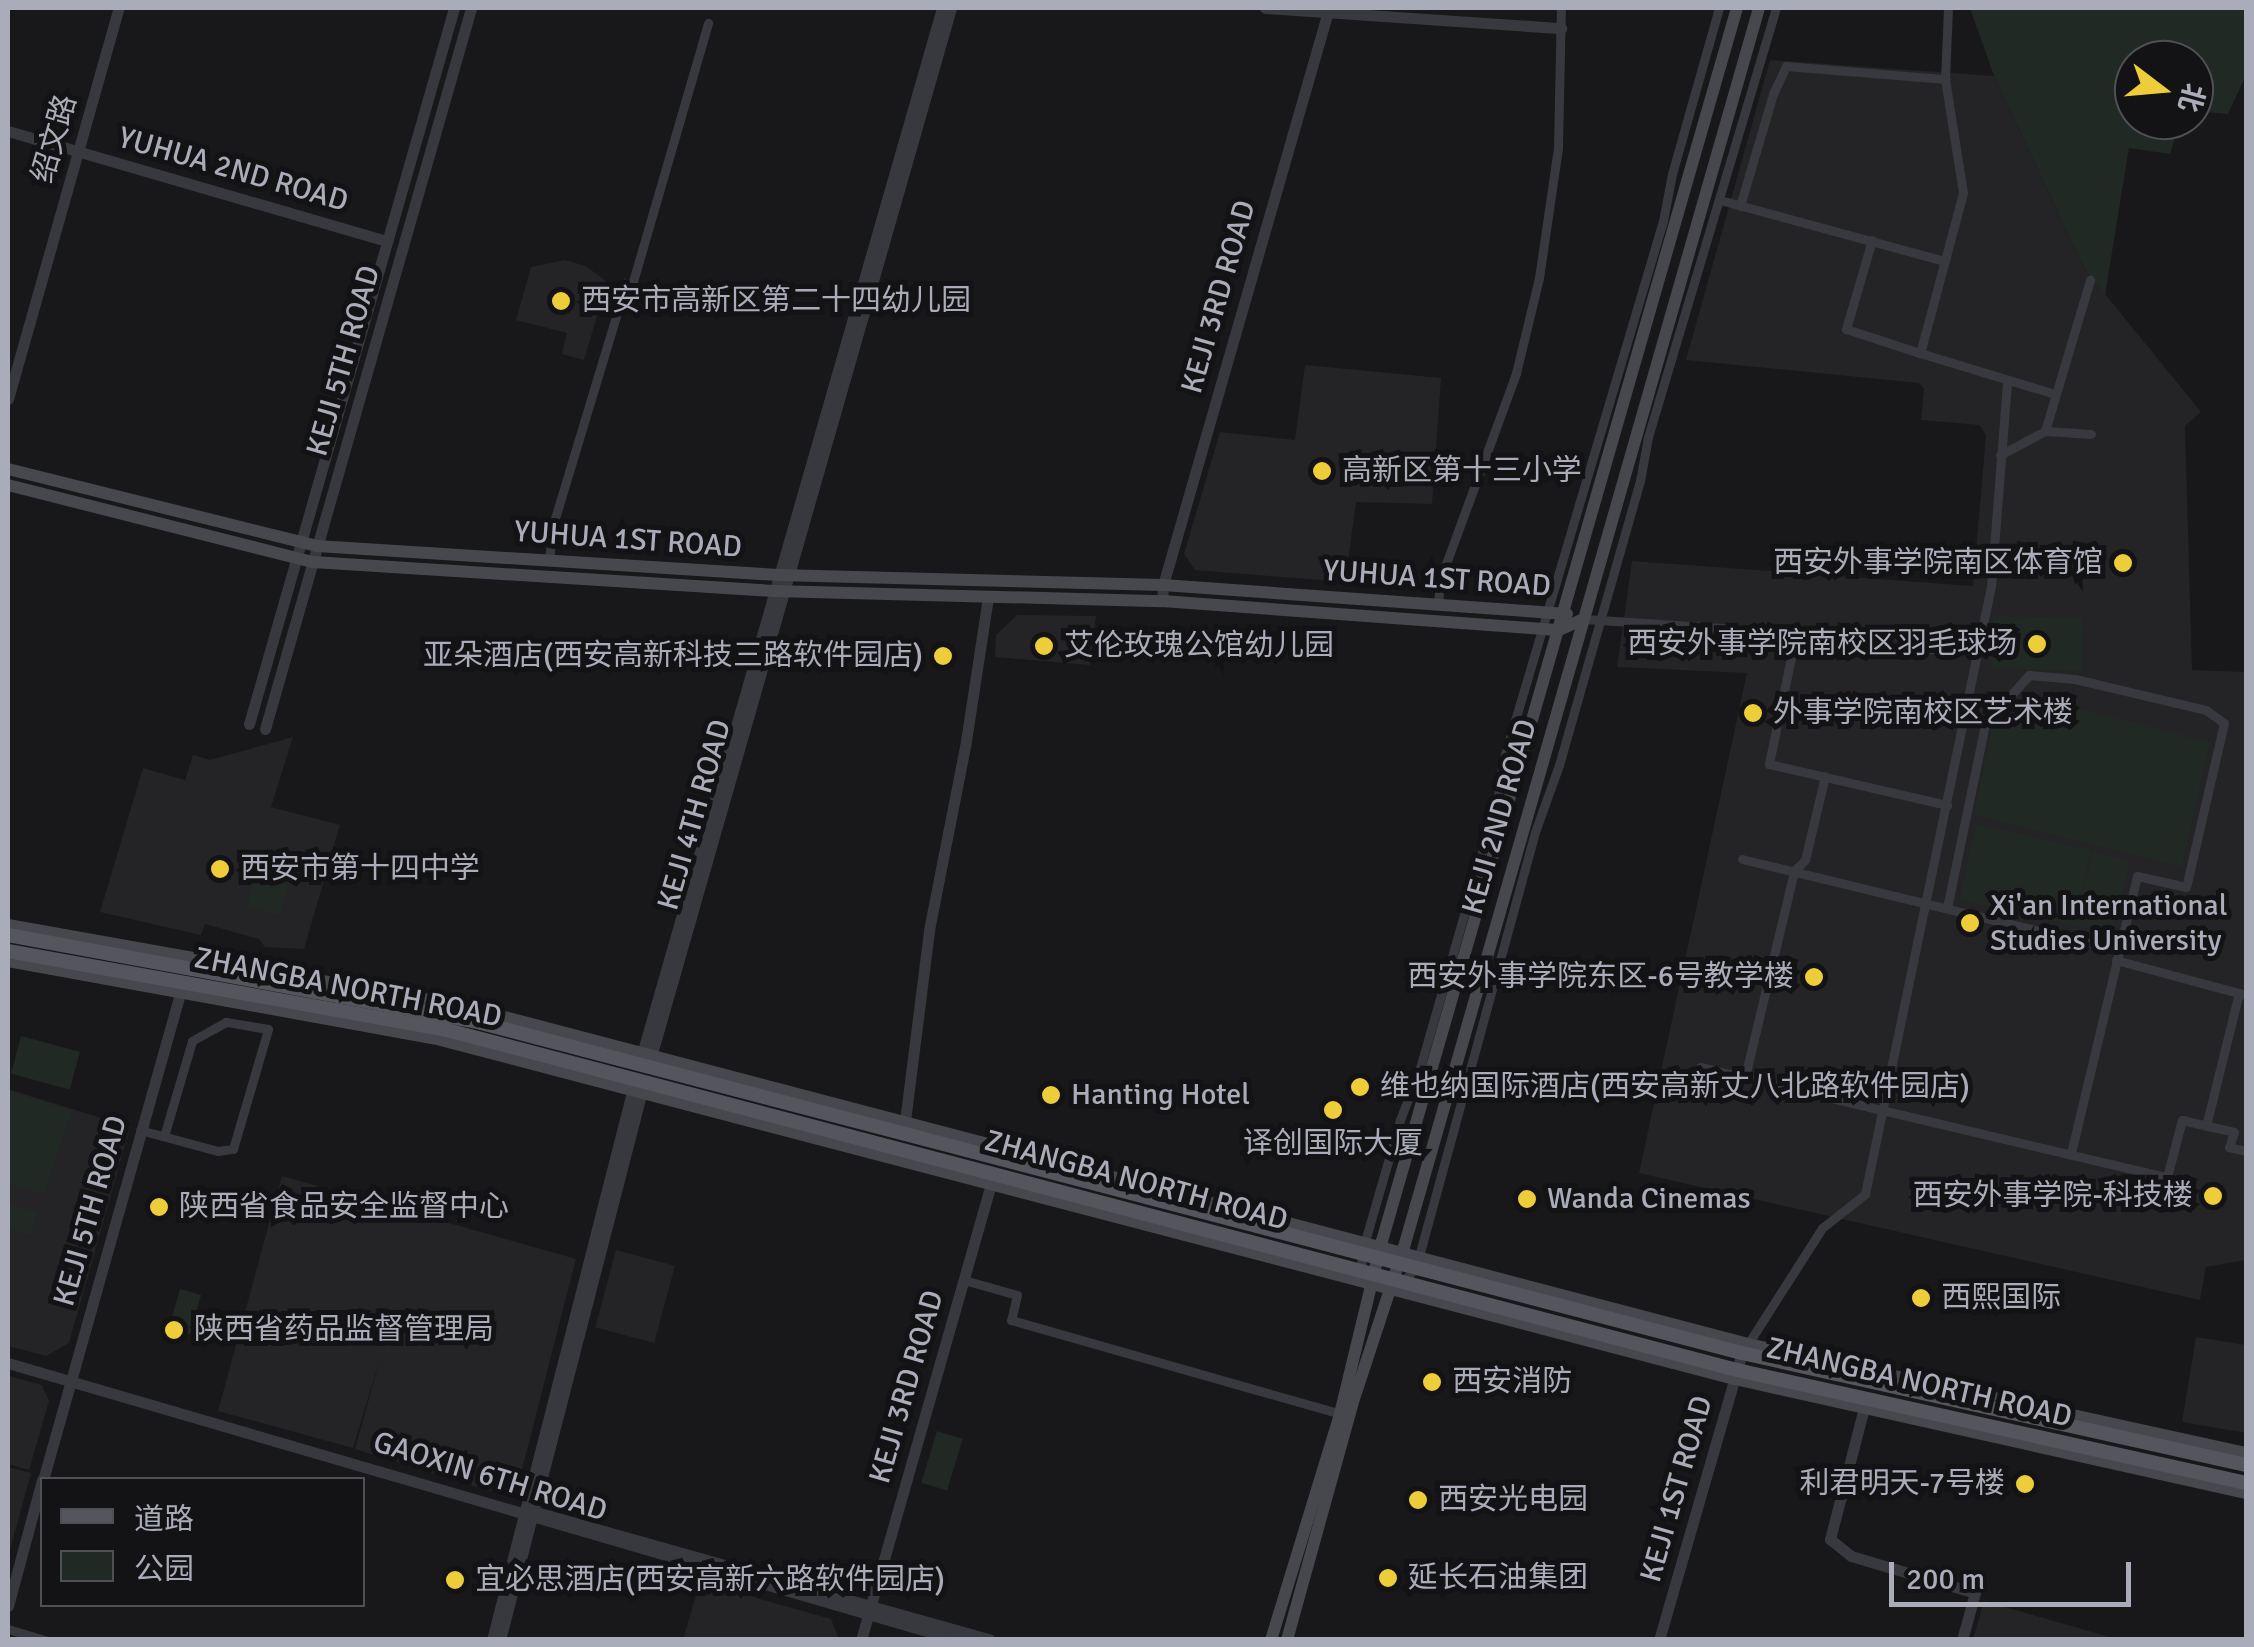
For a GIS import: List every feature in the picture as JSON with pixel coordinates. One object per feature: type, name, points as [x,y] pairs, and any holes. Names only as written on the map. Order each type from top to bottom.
[{"type":"main road","name":"KEJI 2ND ROAD","points":[[1271,1640],[1382,1269],[1558,630],[1736,8]]},
{"type":"main road","name":"KEJI 2ND ROAD","points":[[1287,1640],[1382,1269],[1584,619],[1759,8]]},
{"type":"main road","name":"YUHUA 1ST ROAD","points":[[8,469],[317,546],[784,575],[1163,585],[1564,613],[1584,619]]},
{"type":"main road","name":"YUHUA 1ST ROAD","points":[[8,485],[313,562],[779,591],[1162,601],[1558,630],[1584,619]]},
{"type":"main road","points":[[8,925],[188,962]]},
{"type":"main road","name":"ZHANGBA NORTH ROAD","points":[[8,935],[188,962],[646,1060],[904,1128],[997,1166]]},
{"type":"main road","name":"ZHANGBA NORTH ROAD","points":[[8,951],[181,988],[447,1030],[638,1086],[997,1166],[1382,1269],[1736,1375],[2246,1483]]},
{"type":"main road","points":[[8,961],[181,988]]},
{"type":"main road","points":[[997,1166],[1382,1269]]},
{"type":"main road","name":"ZHANGBA NORTH ROAD","points":[[1382,1269],[1418,1262],[1745,1349],[2246,1465]]},
{"type":"main road","points":[[1745,1349],[2246,1453]]},
{"type":"main road","points":[[1864,1405],[2246,1493]]},
{"type":"street","name":"绍文路","points":[[8,400],[119,8]]},
{"type":"street","name":"KEJI 5TH ROAD","points":[[249,724],[454,8]]},
{"type":"street","name":"KEJI 5TH ROAD","points":[[264,729],[471,8]]},
{"type":"street","name":"KEJI 4TH ROAD","points":[[784,575],[942,8]]},
{"type":"street","name":"KEJI 4TH ROAD","points":[[500,1640],[638,1086],[950,8]]},
{"type":"street","points":[[1265,8],[1561,28]]},
{"type":"street","points":[[1438,604],[1440,580],[1516,373],[1540,278],[1558,147],[1561,8]]},
{"type":"street","name":"KEJI 2ND ROAD","points":[[1382,1269],[1426,1050],[1546,612],[1658,239],[1672,174],[1720,8]]},
{"type":"street","name":"KEJI 2ND ROAD","points":[[1418,1262],[1535,832],[1776,8]]},
{"type":"street","points":[[1920,352],[1963,192],[1945,79],[1948,8]]},
{"type":"street","name":"KEJI 3RD ROAD","points":[[1162,601],[1163,585],[1328,10]]},
{"type":"street","points":[[549,561],[564,488],[626,283],[632,285],[708,23]]},
{"type":"street","points":[[446,34],[462,38]]},
{"type":"street","points":[[1740,206],[1773,94],[1786,66],[1945,79]]},
{"type":"street","name":"YUHUA 2ND ROAD","points":[[8,131],[387,241]]},
{"type":"street","points":[[1720,200],[1945,261]]},
{"type":"street","points":[[1872,240],[1846,328],[2056,394]]},
{"type":"street","points":[[2045,431],[2090,280]]},
{"type":"street","points":[[1745,1349],[1822,1228],[1865,1194],[1991,586],[2008,381]]},
{"type":"street","points":[[2000,454],[2045,431],[2091,434]]},
{"type":"street","points":[[904,1128],[929,930],[966,740],[988,597]]},
{"type":"street","points":[[1584,619],[1785,632],[1805,644],[1977,651]]},
{"type":"street","points":[[275,633],[291,638]]},
{"type":"street","points":[[1795,638],[1769,764],[1947,805]]},
{"type":"street","points":[[1947,908],[1985,724],[2029,675],[2075,679],[2206,710],[2224,723],[2186,887],[2137,876],[2071,1153]]},
{"type":"street","points":[[1745,1077],[1794,871],[1806,860],[1825,776]]},
{"type":"street","points":[[1742,859],[1926,902],[2117,954],[2242,994],[2206,1126]]},
{"type":"street","name":"KEJI 5TH ROAD","points":[[43,1477],[188,962]]},
{"type":"street","points":[[140,1130],[218,1151],[233,1149],[268,1030],[226,1022],[192,1041],[164,1136]]},
{"type":"street","points":[[1700,1067],[2167,1177],[2182,1120],[2234,1132],[2229,1147],[2246,1151]]},
{"type":"street","name":"KEJI 3RD ROAD","points":[[860,1640],[997,1166]]},
{"type":"street","points":[[964,1280],[1017,1295],[1011,1320],[1340,1414]]},
{"type":"street","name":"KEJI 1ST ROAD","points":[[1659,1640],[1745,1349]]},
{"type":"street","name":"GAOXIN 6TH ROAD","points":[[8,1363],[869,1610],[990,1640]]},
{"type":"street","points":[[1864,1405],[1830,1540],[1851,1556],[1976,1593],[1962,1640]]},
{"type":"street","name":"KEJI 5TH ROAD","points":[[8,1606],[40,1487]]},
{"type":"street","name":"KEJI 4TH ROAD","points":[[492,1640],[530,1513]]},
{"type":"street","name":"GAOXIN 6TH ROAD","points":[[869,1610],[957,1640]]},
{"type":"street","points":[[8,1629],[45,1640]]},
{"type":"shaded area","name":"Xi'an International Studies University","points":[[1770,60],[1994,76],[2084,268],[2201,412],[2185,426],[2192,670],[2246,672],[2246,1260],[2206,1267],[2200,1300],[1639,1173],[1747,673],[1617,667],[1632,561],[1973,586],[1986,435],[1979,425],[1921,420],[1924,389],[1919,383],[1686,360]]},
{"type":"shaded area","name":"西安市高新区第二十四幼儿园","points":[[565,260],[586,266],[607,282],[584,360],[562,354],[567,333],[516,320],[531,267]]},
{"type":"shaded area","name":"高新区第十三小学","points":[[1305,365],[1441,378],[1432,504],[1356,502],[1345,582],[1195,570],[1184,554],[1220,432],[1295,440]]},
{"type":"shaded area","name":"艾伦玫瑰公馆幼儿园","points":[[1017,615],[1096,616],[1090,665],[995,657],[996,635]]},
{"type":"shaded area","name":"西安市第十四中学","points":[[293,737],[271,807],[340,825],[304,949],[265,947],[259,939],[205,924],[201,935],[100,912],[143,768],[185,780],[193,755],[210,760]]},
{"type":"shaded area","points":[[8,1089],[130,1127],[69,1343],[46,1356],[8,1346]]},
{"type":"shaded area","points":[[282,1176],[576,1259],[520,1477],[490,1491],[355,1449],[380,1359],[353,1448],[218,1411]]},
{"type":"shaded area","points":[[616,1250],[675,1266],[654,1343],[595,1327]]},
{"type":"shaded area","points":[[2196,1337],[2246,1345],[2246,1433],[2182,1422]]},
{"type":"shaded area","points":[[8,1376],[42,1385],[49,1401],[29,1470],[8,1464]]},
{"type":"shaded area","points":[[8,1467],[31,1473],[8,1557]]},
{"type":"shaded area","points":[[700,1582],[831,1619],[839,1639],[683,1639]]},
{"type":"shaded area","points":[[1984,1601],[2117,1639],[1973,1639]]},
{"type":"green space","points":[[1970,8],[2246,8],[2246,75],[2228,114],[2214,113],[2214,40],[2114,40],[2114,140],[2174,140],[2170,154],[2129,148],[2105,295],[2084,268],[1994,76]]},
{"type":"green space","name":"西安外事学院南校区羽毛球场","points":[[1993,616],[2083,618],[2082,671],[1992,669]]},
{"type":"green space","points":[[2024,695],[2210,742],[2182,867],[1974,815],[1992,725]]},
{"type":"green space","points":[[1976,824],[2091,850],[2081,895],[2093,852],[2130,861],[2112,934],[1959,900]]},
{"type":"green space","points":[[263,849],[297,859],[280,915],[247,906]]},
{"type":"green space","points":[[21,1036],[80,1052],[70,1089],[11,1074]]},
{"type":"green space","points":[[8,1090],[72,1111],[44,1194],[8,1184]]},
{"type":"green space","points":[[8,1203],[38,1212],[31,1235],[8,1229]]},
{"type":"green space","points":[[180,1289],[201,1295],[190,1334],[169,1328]]},
{"type":"green space","points":[[937,1431],[963,1439],[947,1491],[921,1483]]},
{"type":"place","name":"西安市高新区第二十四幼儿园","points":[[561,301]]},
{"type":"place","name":"高新区第十三小学","points":[[1322,471]]},
{"type":"place","name":"西安外事学院南区体育馆","points":[[2123,563]]},
{"type":"place","name":"西安外事学院南校区羽毛球场","points":[[2037,644]]},
{"type":"place","name":"艾伦玫瑰公馆幼儿园","points":[[1044,646]]},
{"type":"place","name":"亚朵酒店(西安高新科技三路软件园店)","points":[[943,656]]},
{"type":"place","name":"外事学院南校区艺术楼","points":[[1753,713]]},
{"type":"place","name":"西安市第十四中学","points":[[220,869]]},
{"type":"place","name":"Xi'an International Studies University","points":[[1970,923]]},
{"type":"place","name":"西安外事学院东区-6号教学楼","points":[[1814,977]]},
{"type":"place","name":"维也纳国际酒店(西安高新丈八北路软件园店)","points":[[1360,1087]]},
{"type":"place","name":"Hanting Hotel","points":[[1051,1095]]},
{"type":"place","name":"译创国际大厦","points":[[1333,1110]]},
{"type":"place","name":"西安外事学院-科技楼","points":[[2213,1196]]},
{"type":"place","name":"Wanda Cinemas","points":[[1527,1199]]},
{"type":"place","name":"陕西省食品安全监督中心","points":[[159,1207]]},
{"type":"place","name":"西熙国际","points":[[1921,1298]]},
{"type":"place","name":"陕西省药品监督管理局","points":[[174,1330]]},
{"type":"place","name":"西安消防","points":[[1432,1382]]},
{"type":"place","name":"利君明天-7号楼","points":[[2025,1484]]},
{"type":"place","name":"西安光电园","points":[[1418,1500]]},
{"type":"place","name":"延长石油集团","points":[[1388,1578]]},
{"type":"place","name":"宜必思酒店(西安高新六路软件园店)","points":[[455,1580]]}]
